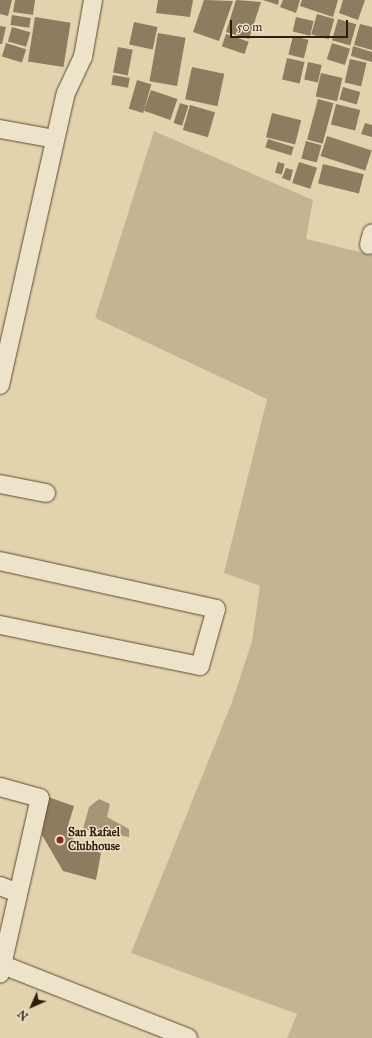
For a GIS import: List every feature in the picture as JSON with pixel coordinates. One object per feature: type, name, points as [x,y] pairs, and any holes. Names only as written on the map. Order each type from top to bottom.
[{"type":"street","points":[[0,385],[66,93],[83,57],[93,0]]},
{"type":"street","points":[[0,129],[55,140]]},
{"type":"street","points":[[0,484],[46,493]]},
{"type":"street","points":[[0,562],[216,609],[200,666],[0,625]]},
{"type":"street","points":[[0,787],[40,798],[1,970],[188,1038]]},
{"type":"street","points":[[0,886],[18,893]]},
{"type":"shaded area","points":[[154,131],[313,200],[306,239],[372,255],[372,1038],[287,1038],[297,1014],[131,953],[232,702],[252,641],[260,586],[224,573],[267,399],[95,318]]},
{"type":"shaded area","points":[[99,799],[110,804],[107,817],[129,829],[129,837],[83,829],[89,807]]},
{"type":"building","points":[[0,0],[12,0],[8,16],[0,14]]},
{"type":"building","points":[[15,0],[35,0],[33,15],[13,12]]},
{"type":"building","points":[[158,0],[193,0],[190,17],[156,13]]},
{"type":"building","points":[[204,0],[233,1],[219,41],[193,32]]},
{"type":"building","points":[[236,0],[261,2],[249,39],[226,32]]},
{"type":"building","points":[[263,0],[279,0],[278,5]]},
{"type":"building","points":[[283,0],[300,0],[296,13],[280,7]]},
{"type":"building","points":[[302,0],[338,0],[333,17],[300,6]]},
{"type":"building","points":[[343,0],[365,0],[358,20],[339,13]]},
{"type":"building","points":[[317,14],[334,19],[329,39],[311,34]]},
{"type":"building","points":[[12,15],[31,18],[29,28],[10,25]]},
{"type":"building","points":[[35,17],[71,23],[64,67],[28,61]]},
{"type":"building","points":[[296,17],[314,21],[310,36],[293,32]]},
{"type":"building","points":[[338,19],[356,24],[350,45],[332,40]]},
{"type":"building","points":[[134,22],[157,27],[153,49],[129,44]]},
{"type":"building","points":[[360,24],[372,27],[372,50],[354,45]]},
{"type":"building","points":[[0,26],[6,27],[2,44],[0,44]]},
{"type":"building","points":[[12,27],[30,32],[26,47],[8,41]]},
{"type":"building","points":[[158,33],[186,38],[177,86],[149,81]]},
{"type":"building","points":[[226,34],[249,42],[244,54],[222,46]]},
{"type":"building","points":[[293,36],[309,40],[304,58],[288,54]]},
{"type":"building","points":[[6,43],[26,49],[22,63],[2,56]]},
{"type":"building","points":[[332,43],[350,49],[345,65],[327,59]]},
{"type":"building","points":[[353,46],[372,52],[372,62],[351,56]]},
{"type":"building","points":[[118,47],[133,50],[128,75],[113,73]]},
{"type":"building","points":[[287,58],[305,62],[300,83],[282,79]]},
{"type":"building","points":[[350,59],[367,63],[361,86],[345,82]]},
{"type":"building","points":[[308,62],[322,65],[318,83],[304,80]]},
{"type":"building","points":[[192,67],[224,74],[217,106],[185,99]]},
{"type":"building","points":[[321,73],[342,78],[337,101],[316,96]]},
{"type":"building","points":[[113,75],[130,78],[128,88],[111,85]]},
{"type":"building","points":[[137,80],[151,84],[143,113],[129,109]]},
{"type":"building","points":[[343,87],[360,92],[357,104],[339,99]]},
{"type":"building","points":[[151,90],[177,99],[170,120],[144,111]]},
{"type":"building","points":[[318,99],[333,103],[323,144],[307,140]]},
{"type":"building","points":[[180,103],[189,106],[182,126],[174,123]]},
{"type":"building","points":[[336,104],[360,110],[355,130],[331,124]]},
{"type":"building","points":[[190,105],[215,112],[208,137],[183,130]]},
{"type":"building","points":[[272,113],[301,120],[295,145],[266,137]]},
{"type":"building","points":[[365,123],[372,125],[372,137],[361,134]]},
{"type":"building","points":[[327,136],[372,151],[365,170],[321,156]]},
{"type":"building","points":[[268,139],[294,147],[291,156],[265,148]]},
{"type":"building","points":[[306,141],[321,145],[317,163],[301,158]]},
{"type":"building","points":[[278,162],[285,164],[282,175],[275,173]]},
{"type":"building","points":[[299,162],[317,168],[310,189],[292,183]]},
{"type":"building","points":[[323,164],[364,174],[359,194],[318,183]]},
{"type":"building","points":[[286,168],[293,170],[290,181],[282,178]]},
{"type":"building","name":"San Rafael Clubhouse","points":[[48,797],[74,806],[67,829],[78,846],[101,853],[96,880],[63,871],[42,835]]},
{"type":"place","name":"San Rafael Clubhouse","points":[[60,840]]}]
